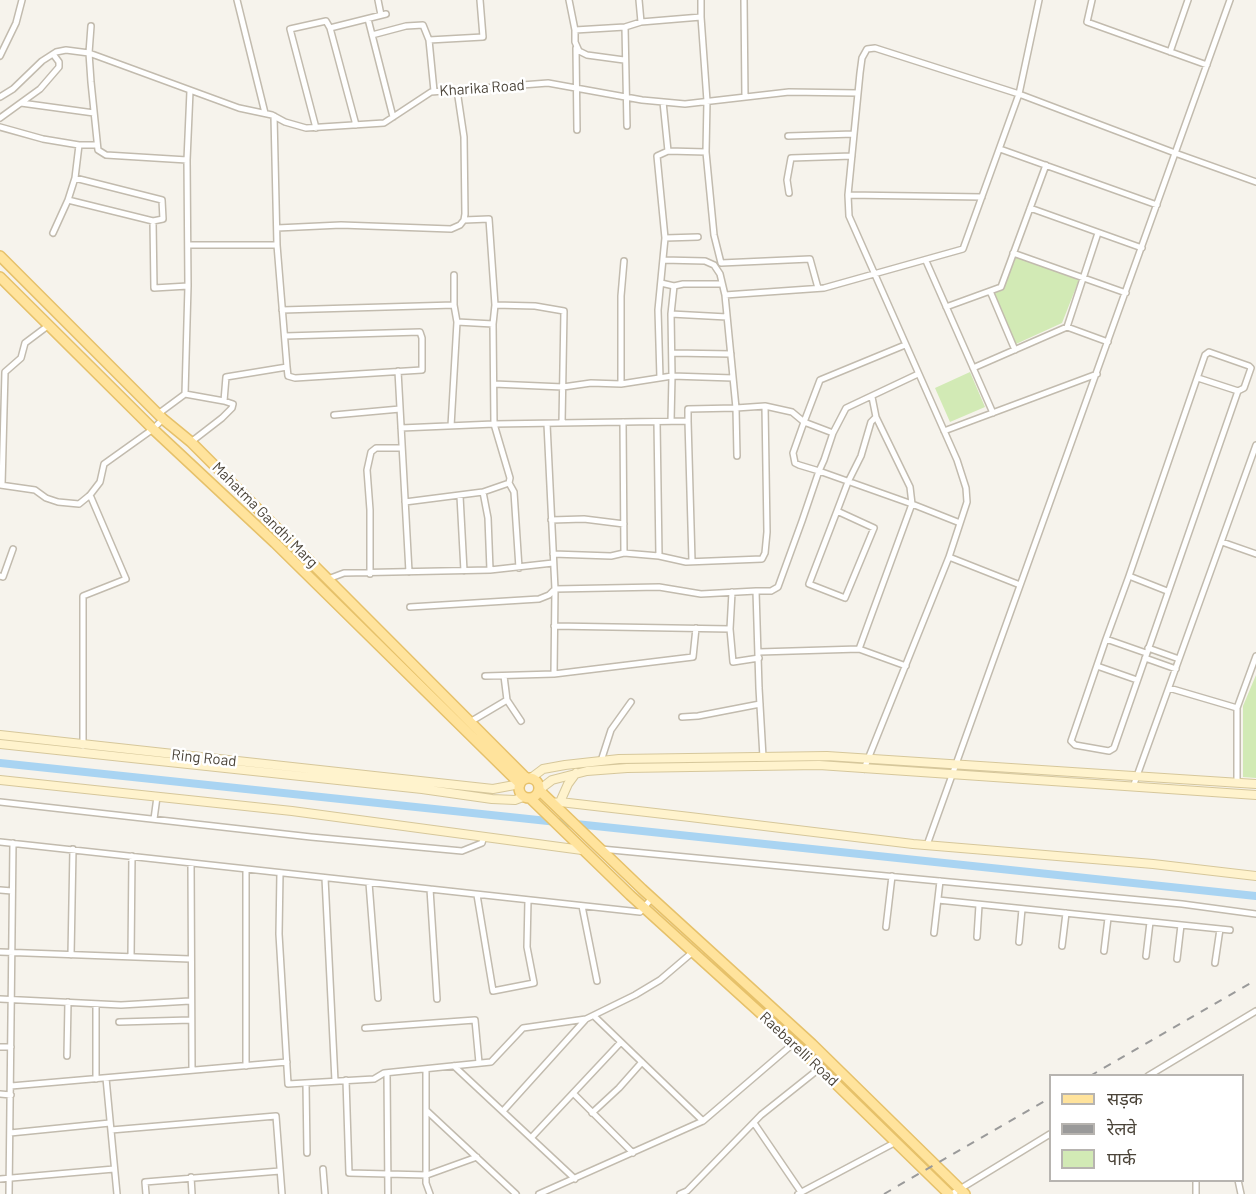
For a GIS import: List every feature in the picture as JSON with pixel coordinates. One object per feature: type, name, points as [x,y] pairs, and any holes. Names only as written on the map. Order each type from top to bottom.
[{"type":"main road","name":"Mahatma Gandhi Marg","points":[[0,256],[161,416],[191,442],[526,780]]},
{"type":"main road","points":[[0,277],[153,429],[526,780],[537,782],[539,790],[557,803],[564,814],[582,832],[812,1044],[957,1193]]},
{"type":"main road","points":[[526,780],[519,791],[527,798],[538,794],[539,790]]},
{"type":"main road","name":"Raebarelli Road","points":[[527,798],[820,1068],[896,1142],[957,1193]]},
{"type":"street","points":[[0,56],[16,23],[22,0]]},
{"type":"street","points":[[237,0],[265,113]]},
{"type":"street","points":[[330,28],[384,14],[378,0]]},
{"type":"street","points":[[429,40],[483,37],[480,0]]},
{"type":"street","points":[[569,0],[576,46],[577,130]]},
{"type":"street","points":[[639,0],[641,22]]},
{"type":"street","points":[[701,0],[700,17],[708,102],[706,152],[714,235],[721,263],[810,260],[818,288]]},
{"type":"street","points":[[744,0],[745,97]]},
{"type":"street","points":[[725,296],[818,288],[926,261],[963,249],[1019,93],[1039,0]]},
{"type":"street","points":[[1092,0],[1087,22],[1207,65]]},
{"type":"street","points":[[1170,52],[1188,0]]},
{"type":"street","points":[[927,845],[1230,0]]},
{"type":"street","points":[[575,30],[625,27],[641,22],[700,17]]},
{"type":"street","points":[[368,19],[393,117]]},
{"type":"street","points":[[316,128],[290,29],[326,21],[330,28],[356,125]]},
{"type":"street","points":[[372,35],[406,26],[423,25],[429,40],[434,92]]},
{"type":"street","points":[[91,26],[89,53],[97,145],[101,154],[187,159]]},
{"type":"street","points":[[625,27],[627,126]]},
{"type":"street","points":[[576,46],[587,56],[624,60]]},
{"type":"street","points":[[864,769],[949,557],[967,502],[966,488],[944,431],[849,216],[848,195],[858,93],[862,58],[867,49],[876,48],[1019,93],[1256,182]]},
{"type":"street","name":"Kharika Road","points":[[53,54],[66,50],[89,53],[239,108],[265,113],[295,126],[306,128],[384,123],[434,92],[548,83],[626,98],[685,104],[789,92],[858,93]]},
{"type":"street","points":[[0,97],[53,54],[59,62],[59,67],[40,88],[0,118]]},
{"type":"street","points":[[277,228],[340,225],[451,229],[460,225],[464,220],[464,137],[458,90]]},
{"type":"street","points":[[49,325],[25,343],[21,358],[5,372],[1,485],[35,490],[46,498],[58,502],[79,504],[100,482],[104,464],[153,429],[161,416],[185,394],[188,286],[187,159],[190,91]]},
{"type":"street","points":[[663,102],[669,151]]},
{"type":"street","points":[[21,103],[94,113]]},
{"type":"street","points":[[274,116],[277,245],[288,376],[295,378],[422,370],[420,332],[285,336]]},
{"type":"street","points":[[0,127],[43,139],[79,145],[97,145]]},
{"type":"street","points":[[788,136],[854,134]]},
{"type":"street","points":[[53,233],[75,178],[79,145]]},
{"type":"street","points":[[1000,149],[1157,205]]},
{"type":"street","points":[[660,378],[658,310],[665,238],[657,156],[669,151],[706,152]]},
{"type":"street","points":[[789,193],[787,180],[791,158],[852,156]]},
{"type":"street","points":[[946,307],[1001,287],[1046,165]]},
{"type":"street","points":[[68,200],[153,221],[163,219],[164,203],[162,200],[75,178]]},
{"type":"street","points":[[848,195],[982,197]]},
{"type":"street","points":[[1030,208],[1142,248]]},
{"type":"street","points":[[464,220],[489,219],[495,305],[493,324],[494,424],[510,478],[509,483],[514,492],[519,568]]},
{"type":"street","points":[[153,221],[154,288],[188,286]]},
{"type":"street","points":[[1067,327],[1098,233]]},
{"type":"street","points":[[665,238],[698,237]]},
{"type":"street","points":[[188,245],[277,245]]},
{"type":"street","points":[[1013,253],[1126,293]]},
{"type":"street","points":[[663,260],[705,261],[714,265],[720,274],[725,296],[731,354],[736,408],[737,456]]},
{"type":"street","points":[[621,384],[621,296],[624,261]]},
{"type":"street","points":[[926,261],[993,413]]},
{"type":"street","points":[[452,426],[457,322],[454,305],[454,275]]},
{"type":"street","points":[[661,283],[674,286],[721,284]]},
{"type":"street","points":[[671,421],[673,353],[671,314],[674,286]]},
{"type":"street","points":[[990,291],[1015,350]]},
{"type":"street","points":[[282,310],[454,305]]},
{"type":"street","points":[[495,305],[535,306],[564,311],[562,423]]},
{"type":"street","points":[[671,314],[727,316]]},
{"type":"street","points":[[457,322],[493,324]]},
{"type":"street","points":[[973,368],[1067,327],[1108,342]]},
{"type":"street","points":[[905,345],[820,380],[796,445],[793,460],[799,465],[960,523]]},
{"type":"street","points":[[673,353],[731,354]]},
{"type":"street","points":[[1211,353],[1250,366],[1244,388],[1238,391],[1112,750],[1075,745],[1071,741],[1205,355],[1211,353]]},
{"type":"street","points":[[224,400],[226,377],[287,367]]},
{"type":"street","points":[[398,371],[409,572]]},
{"type":"street","points":[[410,607],[539,600],[555,589],[659,587],[701,594],[771,591],[778,587],[833,432],[846,408],[872,398],[918,374]]},
{"type":"street","points":[[944,431],[1097,374]]},
{"type":"street","points":[[494,384],[563,387],[591,383],[621,384],[672,376],[733,378]]},
{"type":"street","points":[[1198,378],[1238,391]]},
{"type":"street","points":[[185,394],[231,402],[232,408],[191,442]]},
{"type":"street","points":[[859,650],[912,504],[910,487],[876,417],[872,398]]},
{"type":"street","points":[[553,554],[611,556],[624,554],[693,561],[762,559],[765,553],[767,532],[765,406]]},
{"type":"street","points":[[693,561],[688,409],[765,406],[792,412],[804,422],[833,432]]},
{"type":"street","points":[[334,414],[400,409]]},
{"type":"street","points":[[837,511],[874,528],[845,598],[809,584],[848,482],[861,456],[871,422],[876,417]]},
{"type":"street","points":[[401,428],[688,421]]},
{"type":"street","points":[[623,422],[624,554]]},
{"type":"street","points":[[657,422],[659,556]]},
{"type":"street","points":[[547,424],[555,589],[554,674]]},
{"type":"street","points":[[1132,787],[1256,446]]},
{"type":"street","points":[[370,574],[370,510],[367,470],[371,452],[376,448],[402,448]]},
{"type":"street","points":[[405,502],[483,492],[509,483]]},
{"type":"street","points":[[483,492],[488,518],[490,570]]},
{"type":"street","points":[[83,753],[83,596],[126,579],[90,495]]},
{"type":"street","points":[[460,496],[464,571]]},
{"type":"street","points":[[551,520],[584,519],[624,524]]},
{"type":"street","points":[[1222,542],[1256,554]]},
{"type":"street","points":[[0,576],[3,578],[13,549]]},
{"type":"street","points":[[949,557],[1020,585]]},
{"type":"street","points":[[328,579],[344,573],[490,570],[554,563]]},
{"type":"street","points":[[1129,576],[1167,591]]},
{"type":"street","points":[[756,591],[763,757]]},
{"type":"street","points":[[732,592],[730,629],[733,662],[759,655],[859,650],[906,666]]},
{"type":"street","points":[[554,626],[730,629]]},
{"type":"street","points":[[485,676],[554,674],[693,657],[696,628]]},
{"type":"street","points":[[1106,639],[1146,653],[1176,669]]},
{"type":"street","points":[[1146,653],[1179,659]]},
{"type":"street","points":[[1237,783],[1237,708],[1256,656]]},
{"type":"street","points":[[1097,666],[1137,680]]},
{"type":"street","points":[[504,676],[507,700],[521,721]]},
{"type":"street","points":[[1169,688],[1237,708]]},
{"type":"street","points":[[470,722],[507,700]]},
{"type":"street","points":[[601,761],[610,730],[631,702]]},
{"type":"street","points":[[682,717],[760,704]]},
{"type":"street","name":"Ring Road","points":[[0,735],[493,789],[526,780],[543,770],[601,761],[827,756],[1256,784]]},
{"type":"street","points":[[0,744],[492,799],[515,801],[527,798]]},
{"type":"street","points":[[539,790],[552,780],[576,773],[627,768],[819,765],[1256,795]]},
{"type":"street","points":[[576,773],[557,803],[927,845],[1153,864],[1256,876]]},
{"type":"street","points":[[0,780],[292,811],[582,850]]},
{"type":"street","points":[[154,819],[157,797]]},
{"type":"street","points":[[0,802],[311,837],[462,851],[482,843],[484,836]]},
{"type":"street","points":[[0,842],[640,912],[652,898]]},
{"type":"street","points":[[9,1194],[13,843]]},
{"type":"street","points":[[71,955],[73,849]]},
{"type":"street","points":[[600,849],[1182,904],[1256,914]]},
{"type":"street","points":[[131,957],[132,856]]},
{"type":"street","points":[[191,863],[192,1070]]},
{"type":"street","points":[[246,869],[246,1066]]},
{"type":"street","points":[[280,873],[279,934],[288,1084],[374,1078],[387,1072],[491,1062],[523,1028],[594,1016],[660,980],[694,951]]},
{"type":"street","points":[[886,927],[892,876]]},
{"type":"street","points":[[324,878],[335,1081]]},
{"type":"street","points":[[934,933],[940,881]]},
{"type":"street","points":[[369,883],[378,998]]},
{"type":"street","points":[[0,890],[12,891]]},
{"type":"street","points":[[430,890],[437,999]]},
{"type":"street","points":[[477,895],[494,991],[534,983],[527,947],[528,900]]},
{"type":"street","points":[[938,900],[1230,930]]},
{"type":"street","points":[[976,937],[980,905]]},
{"type":"street","points":[[582,906],[597,981]]},
{"type":"street","points":[[1019,942],[1022,909]]},
{"type":"street","points":[[1062,946],[1066,913]]},
{"type":"street","points":[[1104,951],[1108,918]]},
{"type":"street","points":[[1146,956],[1150,922]]},
{"type":"street","points":[[1177,959],[1181,925]]},
{"type":"street","points":[[1215,963],[1220,929]]},
{"type":"street","points":[[0,952],[190,959]]},
{"type":"street","points":[[0,999],[121,1005],[190,1001]]},
{"type":"street","points":[[67,1056],[68,1002]]},
{"type":"street","points":[[96,1004],[96,1078]]},
{"type":"street","points":[[1151,1074],[1256,1011]]},
{"type":"street","points":[[594,1016],[703,1121]]},
{"type":"street","points":[[503,1111],[586,1019]]},
{"type":"street","points":[[119,1022],[191,1020]]},
{"type":"street","points":[[365,1028],[475,1020],[479,1063]]},
{"type":"street","points":[[531,1138],[621,1042]]},
{"type":"street","points":[[539,1194],[703,1121],[794,1044]]},
{"type":"street","points":[[0,1047],[11,1047]]},
{"type":"street","points":[[11,1086],[287,1062]]},
{"type":"street","points":[[592,1113],[642,1062]]},
{"type":"street","points":[[454,1066],[575,1179]]},
{"type":"street","points":[[680,1194],[687,1191],[754,1123],[820,1068]]},
{"type":"street","points":[[426,1069],[426,1183],[430,1194]]},
{"type":"street","points":[[387,1072],[388,1194]]},
{"type":"street","points":[[106,1078],[117,1194]]},
{"type":"street","points":[[346,1080],[349,1173],[427,1175],[477,1157]]},
{"type":"street","points":[[306,1083],[307,1153]]},
{"type":"street","points":[[573,1093],[633,1153]]},
{"type":"street","points":[[0,1094],[11,1095]]},
{"type":"street","points":[[427,1111],[516,1194]]},
{"type":"street","points":[[111,1130],[276,1116],[282,1194]]},
{"type":"street","points":[[10,1132],[110,1122]]},
{"type":"street","points":[[754,1123],[799,1193],[896,1142]]},
{"type":"street","points":[[957,1193],[1049,1135]]},
{"type":"street","points":[[323,1168],[325,1194]]},
{"type":"street","points":[[0,1179],[114,1169]]},
{"type":"street","points":[[146,1194],[145,1182],[280,1171]]},
{"type":"street","points":[[191,1177],[192,1194]]},
{"type":"green space","points":[[1016,257],[1079,280],[1062,323],[1016,344],[994,293],[1003,290]]},
{"type":"green space","points":[[970,372],[985,407],[950,422],[935,388]]},
{"type":"green space","points":[[1256,675],[1256,778],[1243,777],[1243,706]]},
{"type":"waterway","points":[[0,763],[1256,896]]},
{"type":"railway","points":[[1093,1074],[1256,980]]},
{"type":"railway","points":[[884,1194],[1049,1099]]}]
